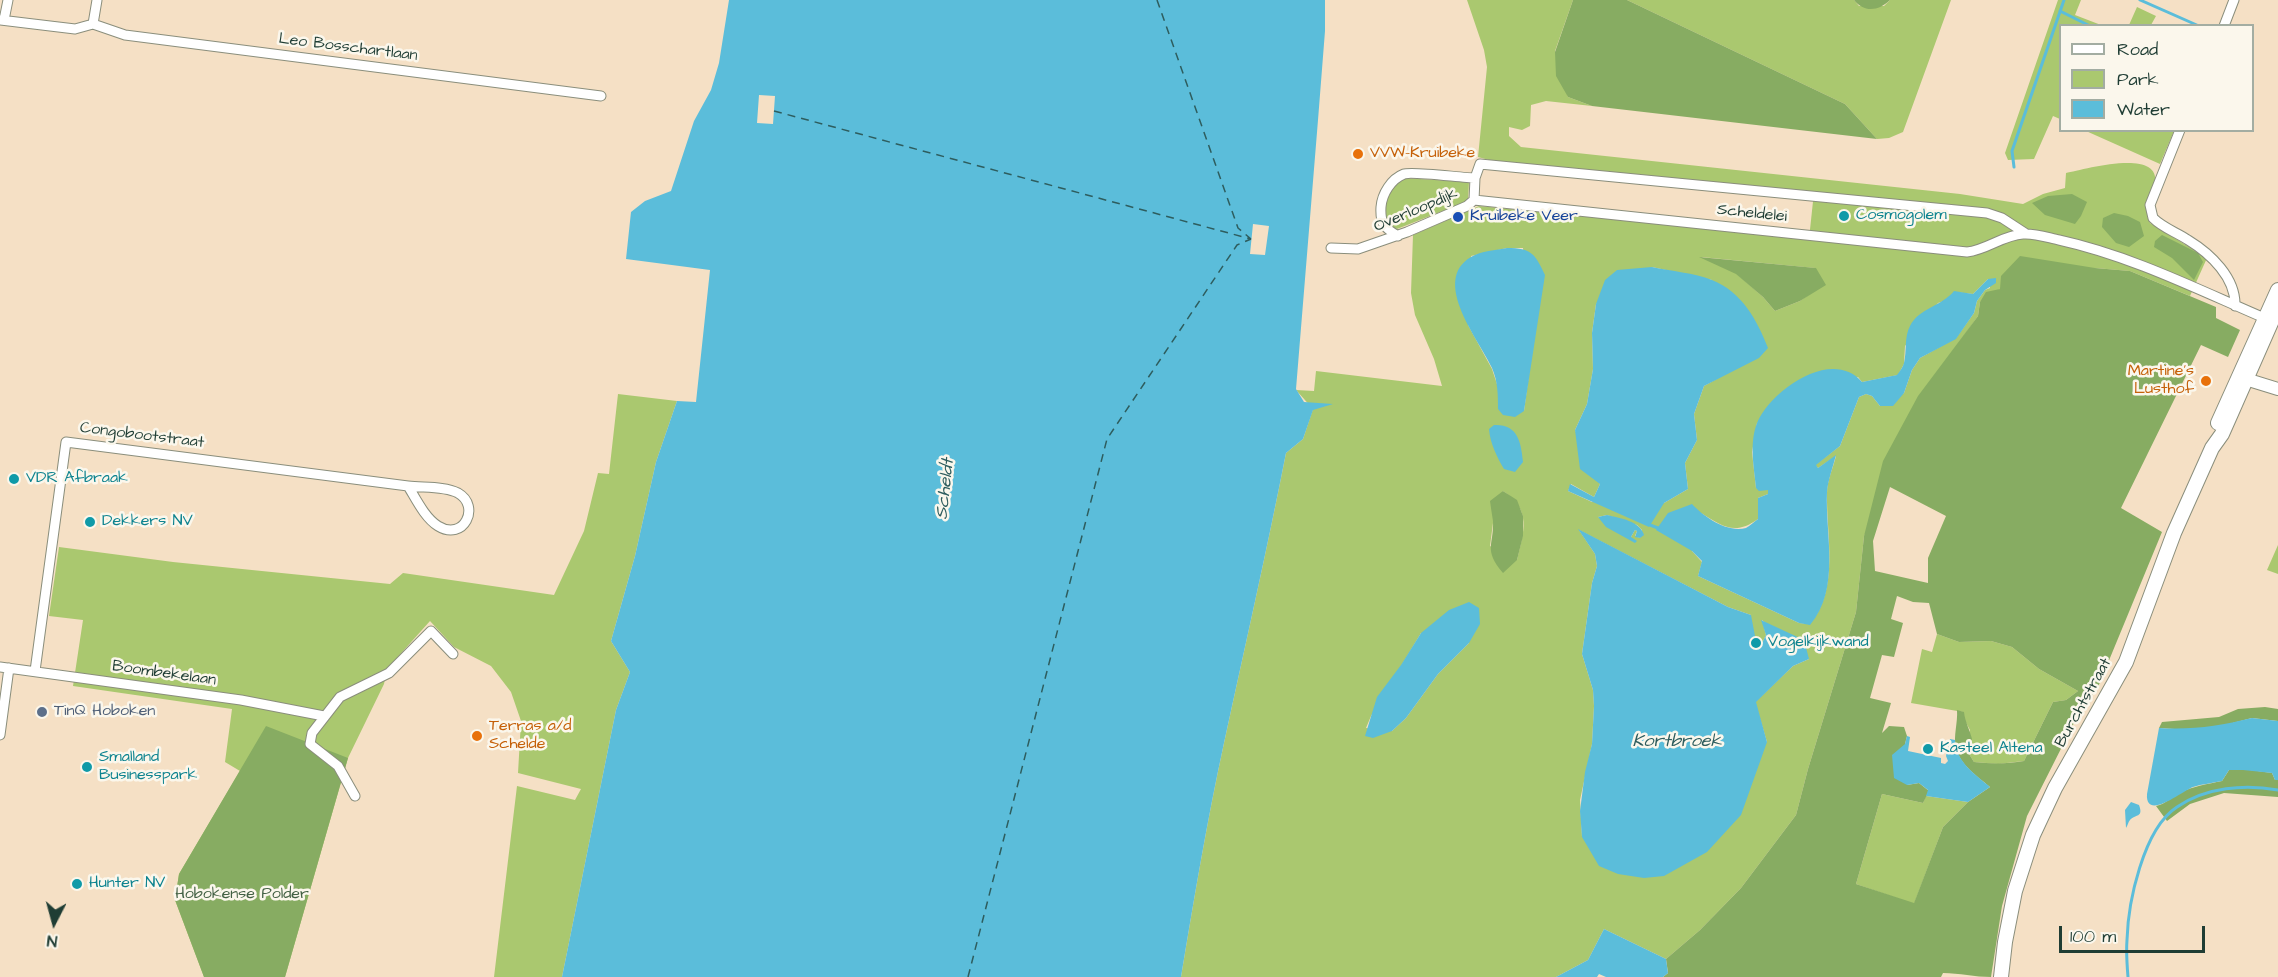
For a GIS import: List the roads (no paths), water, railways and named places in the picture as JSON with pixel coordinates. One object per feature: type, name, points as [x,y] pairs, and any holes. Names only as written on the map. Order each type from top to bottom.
[{"type":"main road","points":[[2269,320],[2278,290]]},
{"type":"main road","points":[[2269,320],[2278,307]]},
{"type":"main road","name":"Burchtstraat","points":[[2001,977],[2015,891],[2033,835],[2055,788],[2126,662],[2174,532],[2212,448],[2217,426],[2269,320]]},
{"type":"street","points":[[1,21],[8,0]]},
{"type":"street","points":[[93,24],[97,0]]},
{"type":"street","points":[[2225,24],[2234,0]]},
{"type":"street","name":"Leo Bosschartlaan","points":[[1,21],[75,29],[93,24],[125,35],[601,96]]},
{"type":"street","points":[[2179,132],[2150,205],[2153,218],[2207,254],[2232,284],[2235,306]]},
{"type":"street","name":"Scheldelei","points":[[1480,164],[1987,213],[2002,218],[2025,233],[2110,254],[2269,320]]},
{"type":"street","name":"Overloopdijk","points":[[1331,248],[1358,249],[1398,236],[1460,210],[1474,200],[1475,178],[1480,164]]},
{"type":"street","points":[[1398,236],[1384,227],[1380,219],[1382,196],[1391,183],[1405,174],[1475,178]]},
{"type":"street","name":"Scheldelei","points":[[1474,200],[1967,252],[2025,233]]},
{"type":"street","points":[[2242,378],[2278,389]]},
{"type":"street","name":"Congobootstraat","points":[[35,671],[66,442],[455,492],[465,498],[469,516],[456,530],[438,526],[419,504],[408,486]]},
{"type":"street","points":[[355,796],[338,766],[310,744],[312,733],[340,697],[389,673],[430,631],[453,654]]},
{"type":"street","points":[[0,735],[4,668]]},
{"type":"street","name":"Boombekelaan","points":[[4,668],[241,700],[324,716]]},
{"type":"water","name":"Scheldt","points":[[729,0],[1325,0],[1325,31],[1296,389],[1304,402],[1333,404],[1313,410],[1303,439],[1286,453],[1212,802],[1181,977],[562,977],[616,710],[630,672],[611,641],[635,556],[656,462],[677,401],[696,402],[710,270],[626,259],[631,212],[645,201],[671,191],[694,121],[711,90],[719,63]]},
{"type":"water","points":[[1507,248],[1522,249],[1532,254],[1545,275],[1524,411],[1515,417],[1503,415],[1498,409],[1494,373],[1462,311],[1456,296],[1455,281],[1460,268],[1471,257]]},
{"type":"water","points":[[1652,267],[1698,276],[1723,285],[1747,308],[1768,348],[1759,358],[1704,386],[1694,414],[1697,440],[1685,463],[1688,489],[1664,503],[1649,527],[1568,491],[1570,484],[1594,497],[1600,484],[1580,469],[1575,430],[1587,404],[1593,369],[1592,333],[1596,304],[1605,280],[1617,270]]},
{"type":"water","points":[[1996,278],[1996,283],[1985,290],[1977,301],[1974,313],[1956,339],[1920,358],[1912,370],[1904,393],[1893,406],[1880,406],[1872,396],[1866,394],[1859,397],[1840,446],[1816,465],[1818,468],[1836,455],[1827,492],[1828,578],[1820,610],[1810,625],[1799,623],[1698,576],[1702,561],[1692,551],[1656,530],[1668,513],[1692,504],[1716,523],[1739,529],[1749,526],[1758,519],[1758,498],[1768,494],[1768,490],[1759,491],[1756,488],[1753,439],[1757,423],[1764,410],[1775,398],[1788,386],[1819,371],[1835,369],[1849,372],[1862,382],[1897,375],[1904,363],[1910,326],[1919,315],[1954,291],[1973,294],[1988,279]]},
{"type":"water","points":[[1494,425],[1502,425],[1517,436],[1523,462],[1515,472],[1504,469],[1496,455],[1489,429]]},
{"type":"water","points":[[1607,515],[1634,523],[1644,535],[1640,538],[1635,537],[1637,531],[1635,530],[1631,537],[1637,541],[1635,543],[1606,527],[1598,517]]},
{"type":"water","name":"Kortbroek","points":[[1578,529],[1728,607],[1751,615],[1755,636],[1750,645],[1759,649],[1766,635],[1761,620],[1804,640],[1809,659],[1793,666],[1756,702],[1767,742],[1741,815],[1707,852],[1664,876],[1644,878],[1618,874],[1599,866],[1582,837],[1580,811],[1585,772],[1592,744],[1594,706],[1593,690],[1582,654],[1592,583],[1597,566],[1595,554]]},
{"type":"water","points":[[1469,602],[1479,608],[1480,624],[1469,643],[1438,674],[1406,718],[1392,731],[1373,738],[1365,736],[1377,697],[1421,633],[1449,610]]},
{"type":"water","points":[[2252,718],[2278,721],[2278,780],[2275,780],[2272,773],[2229,770],[2222,781],[2193,787],[2158,805],[2148,802],[2147,794],[2159,728],[2206,727]]},
{"type":"water","points":[[1907,736],[1910,737],[1908,751],[1941,758],[1941,763],[1945,764],[1948,761],[1946,756],[1950,739],[1955,740],[1956,748],[1963,761],[1990,787],[1968,802],[1926,796],[1928,790],[1919,783],[1907,785],[1894,778],[1892,755],[1905,744]]},
{"type":"water","points":[[2131,802],[2139,805],[2140,814],[2130,820],[2126,828],[2125,810]]},
{"type":"water","points":[[1604,929],[1666,959],[1668,973],[1663,977],[1606,977],[1599,974],[1597,977],[1556,977],[1588,960]]},
{"type":"waterway","points":[[2014,167],[2012,151],[2064,0]]},
{"type":"waterway","points":[[2140,0],[2194,24]]},
{"type":"waterway","points":[[2060,11],[2086,24]]},
{"type":"waterway","points":[[1650,525],[1658,528]]},
{"type":"waterway","points":[[2128,977],[2128,925],[2134,887],[2147,849],[2165,818],[2188,800],[2213,791],[2239,787],[2278,790]]},
{"type":"place","name":"VVW-Kruibeke","points":[[1358,154]]},
{"type":"place","name":"Cosmogolem","points":[[1844,216]]},
{"type":"place","name":"Kruibeke Veer","points":[[1458,217]]},
{"type":"place","name":"Martine's Lusthof","points":[[2206,381]]},
{"type":"place","name":"VDR Afbraak","points":[[14,479]]},
{"type":"place","name":"Dekkers NV","points":[[90,522]]},
{"type":"place","name":"Vogelkijkwand","points":[[1756,643]]},
{"type":"place","name":"TinQ Hoboken","points":[[42,712]]},
{"type":"place","name":"Terras a/d Schelde","points":[[477,736]]},
{"type":"place","name":"Kasteel Altena","points":[[1928,749]]},
{"type":"place","name":"Smalland Businesspark","points":[[87,767]]},
{"type":"place","name":"Hunter NV","points":[[77,884]]},
{"type":"park label","name":"Hobokense Polder","points":[[242,895]]}]
